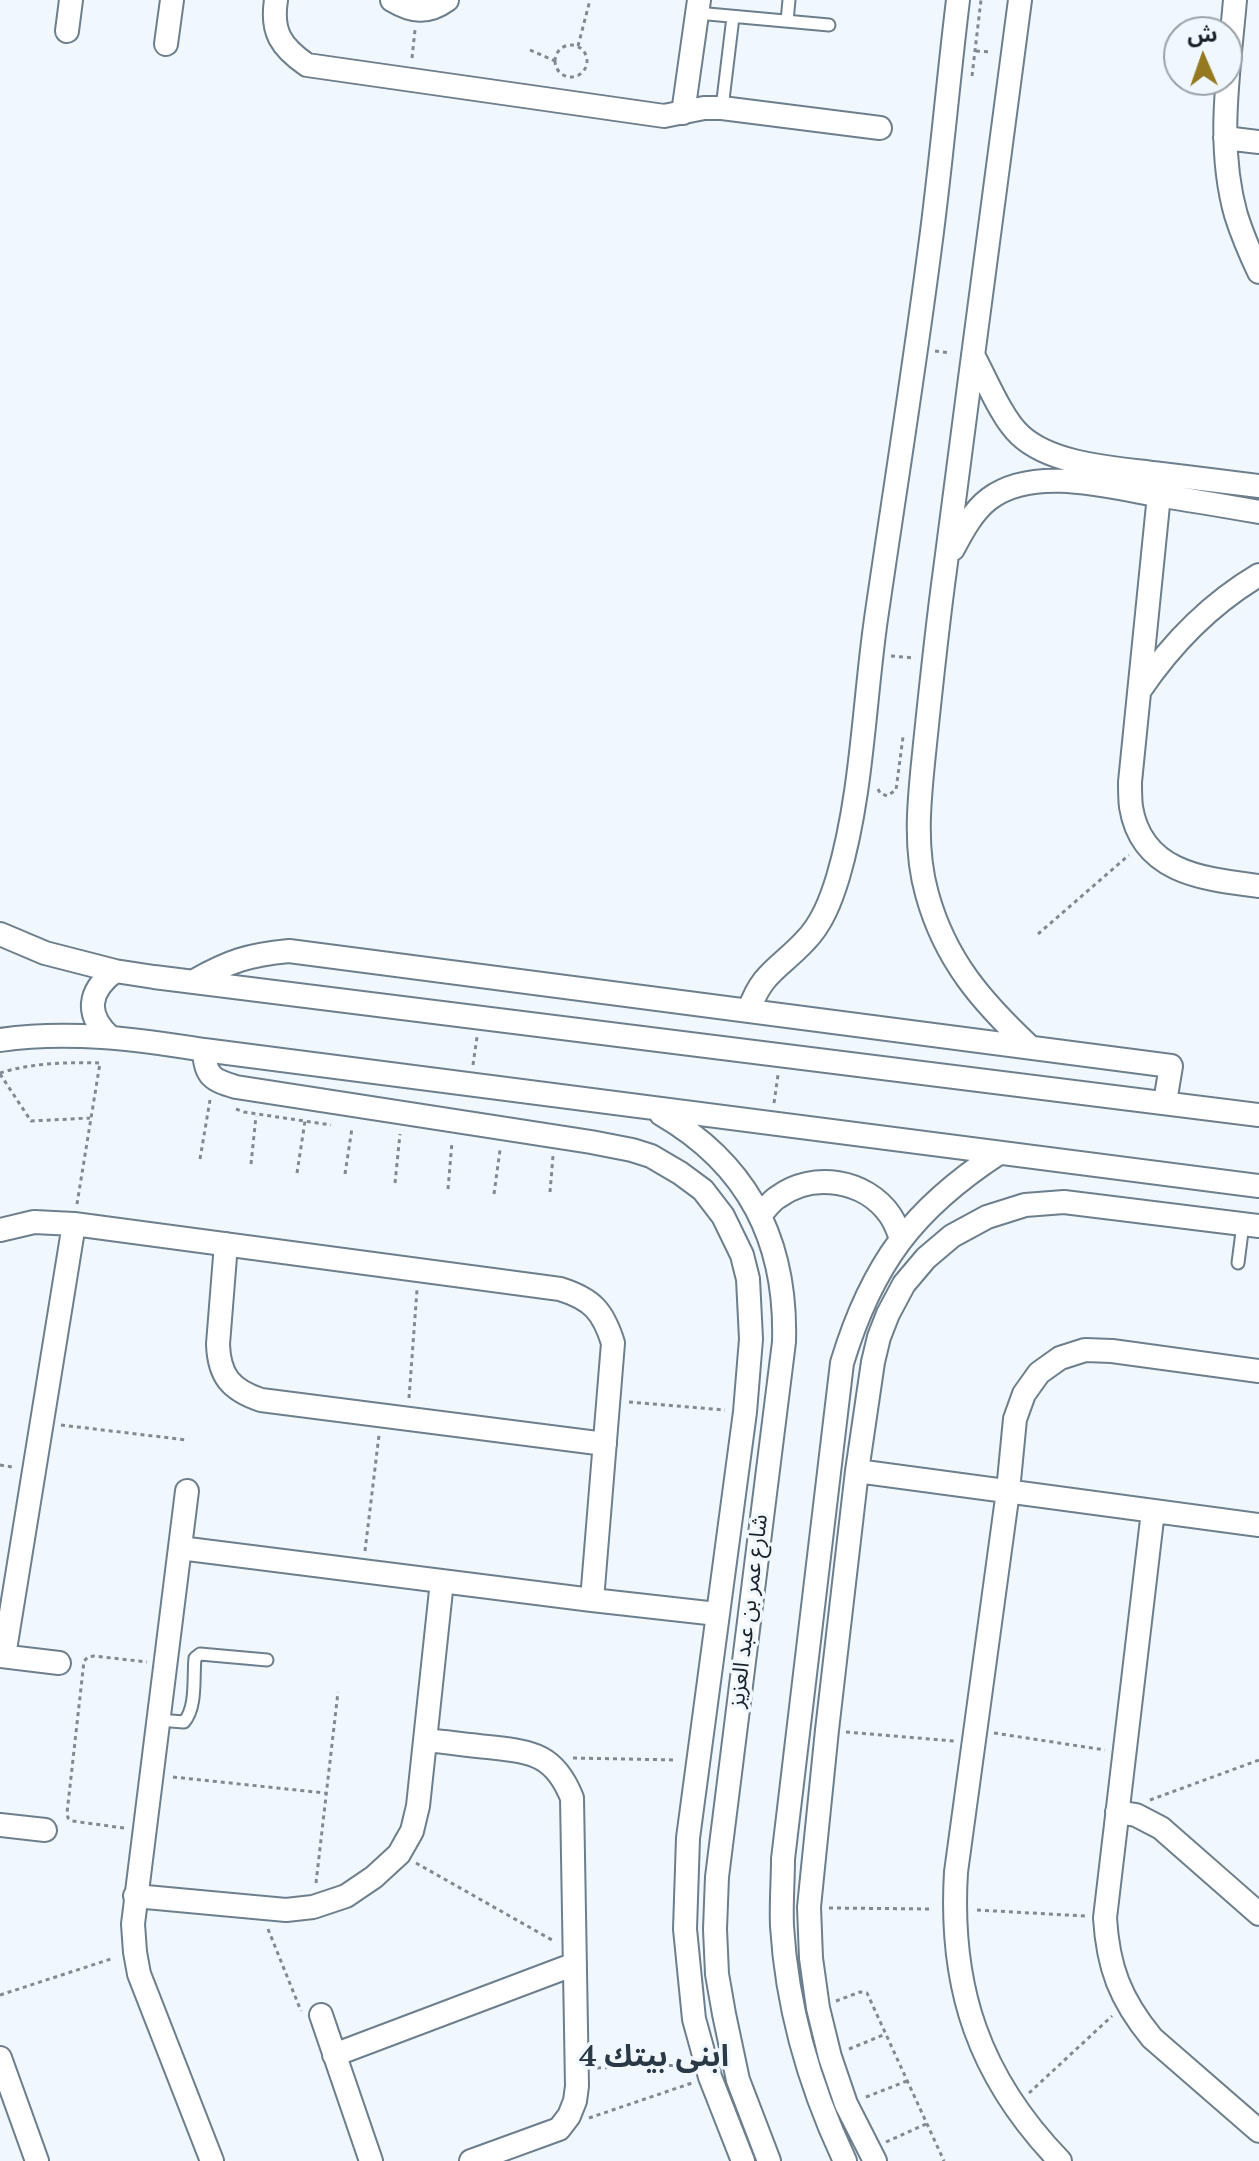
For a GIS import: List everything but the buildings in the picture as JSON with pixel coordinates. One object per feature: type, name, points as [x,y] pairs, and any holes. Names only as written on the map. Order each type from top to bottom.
[{"type":"street","points":[[67,31],[71,0]]},
{"type":"street","points":[[166,44],[172,0]]},
{"type":"street","points":[[276,0],[273,16],[278,36],[290,53],[307,65],[664,116],[704,108],[722,108],[880,128]]},
{"type":"street","points":[[392,0],[417,11],[439,6],[447,0]]},
{"type":"street","points":[[749,1010],[764,978],[806,941],[820,923],[839,874],[855,792],[871,653],[930,246],[958,0]]},
{"type":"street","points":[[1020,0],[933,661],[919,843],[926,893],[944,941],[970,985],[1030,1047]]},
{"type":"street","points":[[1235,0],[1224,116],[1227,168],[1236,215],[1259,272]]},
{"type":"street","points":[[683,113],[698,7]]},
{"type":"street","points":[[1225,138],[1259,142]]},
{"type":"street","points":[[973,355],[1009,422],[1020,435],[1045,451],[1070,460],[1121,469],[1259,486]]},
{"type":"street","points":[[946,560],[967,525],[988,500],[1012,487],[1042,482],[1075,481],[1259,512]]},
{"type":"street","points":[[1159,495],[1130,782],[1131,807],[1136,826],[1145,841],[1156,855],[1178,870],[1203,879],[1259,886]]},
{"type":"street","points":[[1139,691],[1165,655],[1195,622],[1259,575]]},
{"type":"street","points":[[0,934],[45,953],[115,971],[1259,1115]]},
{"type":"street","points":[[194,981],[225,964],[256,954],[289,951],[1171,1066],[1165,1102]]},
{"type":"street","points":[[110,1037],[100,1028],[94,1016],[93,1003],[96,990],[115,971]]},
{"type":"street","points":[[0,1040],[58,1036],[152,1041],[1259,1186]]},
{"type":"street","points":[[204,1050],[208,1072],[225,1084],[614,1146],[651,1156],[703,1190],[723,1216],[742,1255],[748,1279],[751,1339],[744,1418],[688,1838],[685,1929],[694,2019],[709,2071],[743,2161]]},
{"type":"street","name":"شارع عمر بن عبد العزيز","points":[[649,1107],[683,1127],[714,1152],[740,1181],[773,1245],[785,1309],[784,1342],[721,1841],[715,1929],[717,1974],[738,2080],[769,2161]]},
{"type":"street","points":[[845,2161],[826,2122],[804,2058],[790,1993],[782,1926],[783,1859],[842,1363],[867,1292],[901,1238],[935,1200],[999,1153]]},
{"type":"street","points":[[760,1215],[778,1197],[800,1185],[825,1181],[851,1185],[873,1197],[891,1215],[901,1238]]},
{"type":"street","points":[[871,2156],[846,2104],[830,2057],[818,2008],[811,1958],[809,1907],[857,1471],[873,1362],[888,1314],[904,1284],[926,1258],[952,1236],[987,1217],[1025,1205],[1064,1202],[1251,1225]]},
{"type":"street","points":[[0,1230],[34,1222],[74,1224],[560,1289],[579,1295],[595,1307],[607,1324],[613,1343],[592,1600]]},
{"type":"street","points":[[59,1663],[2,1656],[74,1224]]},
{"type":"street","points":[[226,1244],[219,1360],[233,1387],[246,1395],[261,1400],[605,1444]]},
{"type":"street","points":[[1060,2161],[1014,2107],[971,2021],[959,1974],[954,1909],[956,1872],[1015,1419],[1024,1394],[1039,1373],[1060,1358],[1085,1350],[1259,1371]]},
{"type":"street","points":[[744,1418],[773,1427]]},
{"type":"street","points":[[857,1471],[1259,1525]]},
{"type":"street","points":[[187,1491],[133,1924],[135,1952],[146,1995],[212,2161]]},
{"type":"street","points":[[1153,1511],[1105,1918],[1106,1942],[1126,2003],[1152,2038],[1259,2131]]},
{"type":"street","points":[[180,1548],[717,1614]]},
{"type":"street","points":[[135,1896],[286,1910],[313,1907],[346,1896],[374,1877],[399,1854],[412,1831],[418,1806],[442,1581]]},
{"type":"street","points":[[810,1641],[837,1644]]},
{"type":"street","points":[[425,1740],[525,1751],[555,1768],[572,1798],[575,2101],[559,2129],[471,2161]]},
{"type":"street","points":[[1117,1812],[1136,1815],[1161,1828],[1259,1914]]},
{"type":"street","points":[[0,1825],[45,1830]]},
{"type":"street","points":[[688,1838],[721,1841]]},
{"type":"street","points":[[334,2055],[575,1964]]},
{"type":"street","points":[[321,2015],[371,2161]]},
{"type":"street","points":[[0,2058],[37,2161]]},
{"type":"street","points":[[709,2071],[733,2058]]},
{"type":"lane","points":[[787,21],[789,0]]},
{"type":"lane","points":[[698,7],[733,17],[829,25]]},
{"type":"lane","points":[[722,108],[733,17]]},
{"type":"lane","points":[[1238,1263],[1251,1225]]},
{"type":"lane","points":[[158,1720],[184,1722],[188,1719],[195,1658],[200,1654],[267,1660]]},
{"type":"path","points":[[578,46],[590,0]]},
{"type":"path","points":[[410,79],[417,11]]},
{"type":"path","points":[[530,50],[555,61],[565,77],[578,77],[587,68],[588,61],[583,50],[571,45],[560,50],[555,61]]},
{"type":"path","points":[[952,48],[1012,55]]},
{"type":"path","points":[[915,349],[973,355]]},
{"type":"path","points":[[871,653],[933,661]]},
{"type":"path","points":[[1038,934],[1145,841]]},
{"type":"path","points":[[470,1084],[479,1017]]},
{"type":"path","points":[[771,1124],[781,1056]]},
{"type":"path","points":[[74,1224],[100,1063],[50,1064],[0,1073],[31,1121],[90,1118]]},
{"type":"path","points":[[200,1159],[214,1079]]},
{"type":"path","points":[[251,1164],[256,1114]]},
{"type":"path","points":[[297,1173],[305,1121]]},
{"type":"path","points":[[345,1174],[352,1128]]},
{"type":"path","points":[[395,1183],[400,1134]]},
{"type":"path","points":[[448,1189],[452,1142]]},
{"type":"path","points":[[494,1194],[500,1149]]},
{"type":"path","points":[[550,1192],[553,1156]]},
{"type":"path","points":[[407,1419],[419,1270]]},
{"type":"path","points":[[609,1401],[744,1418]]},
{"type":"path","points":[[363,1571],[381,1416]]},
{"type":"path","points":[[42,1422],[187,1440]]},
{"type":"path","points":[[143,1830],[68,1818],[84,1661],[94,1656],[165,1665]]},
{"type":"path","points":[[313,1907],[338,1692]]},
{"type":"path","points":[[827,1730],[974,1737],[1123,1753]]},
{"type":"path","points":[[541,1758],[699,1760]]},
{"type":"path","points":[[1117,1812],[1259,1760]]},
{"type":"path","points":[[151,1775],[325,1793]]},
{"type":"path","points":[[399,1854],[543,1934],[566,1952],[575,1964]]},
{"type":"path","points":[[259,1907],[298,2008],[308,2015],[321,2015]]},
{"type":"path","points":[[0,1995],[135,1952]]},
{"type":"path","points":[[818,2008],[860,1992],[869,1995],[944,2161]]},
{"type":"path","points":[[1014,2107],[1126,2003]]},
{"type":"path","points":[[830,2057],[886,2034]]},
{"type":"path","points":[[577,2068],[709,2071]]},
{"type":"path","points":[[559,2129],[709,2071]]},
{"type":"path","points":[[846,2104],[907,2081]]},
{"type":"path","points":[[871,2156],[926,2124]]},
{"type":"district","name":"ابنى بيتك 4","points":[[654,2057]]}]
